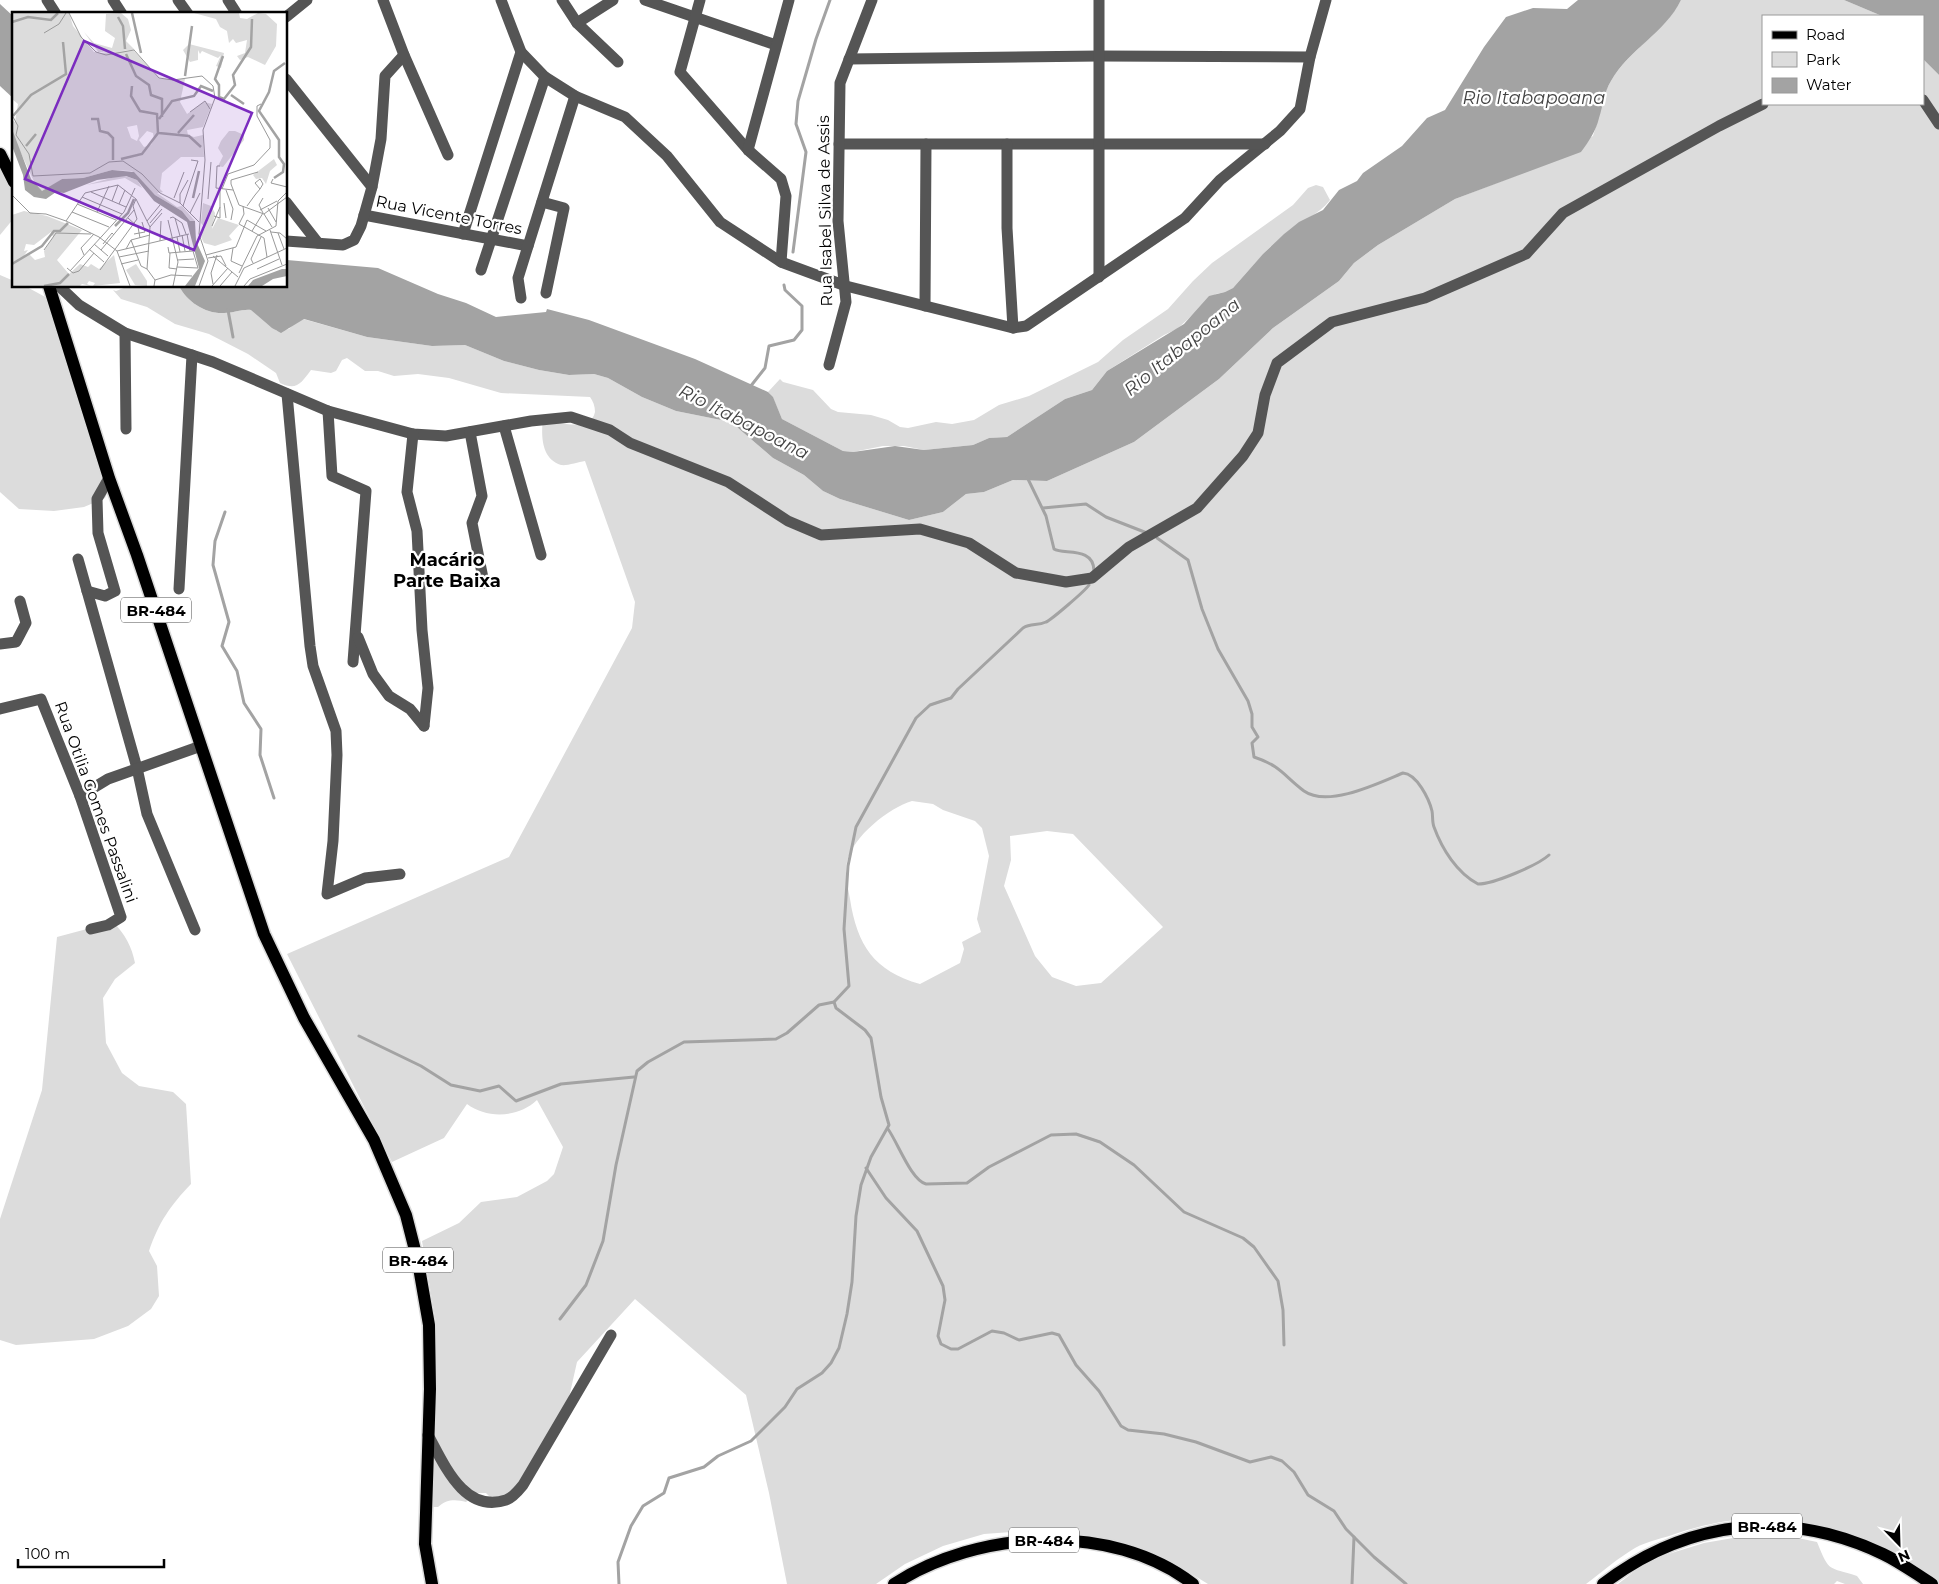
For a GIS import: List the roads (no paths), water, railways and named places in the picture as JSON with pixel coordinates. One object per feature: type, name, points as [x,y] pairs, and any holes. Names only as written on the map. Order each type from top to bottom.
[{"type":"main road","points":[[0,154],[12,178]]},
{"type":"main road","name":"BR-484","points":[[50,288],[109,478],[202,746],[245,883],[278,967],[304,1018],[374,1140],[406,1215],[418,1262],[429,1325],[430,1390],[425,1544],[432,1584]]},
{"type":"main road","name":"BR-484","points":[[1602,1584],[1639,1559],[1694,1535],[1750,1526],[1777,1526],[1832,1536],[1868,1547],[1885,1555],[1932,1584]]},
{"type":"main road","name":"BR-484","points":[[894,1584],[907,1576],[952,1556],[1011,1543],[1056,1540],[1100,1545],[1138,1554],[1182,1575],[1193,1584]]},
{"type":"street","points":[[47,0],[55,12]]},
{"type":"street","points":[[112,0],[121,12]]},
{"type":"street","points":[[178,0],[187,12]]},
{"type":"street","points":[[228,0],[237,12]]},
{"type":"street","points":[[288,15],[307,0]]},
{"type":"street","points":[[383,0],[404,55],[448,155]]},
{"type":"street","points":[[501,0],[521,52],[545,77],[575,96],[625,117],[667,156],[720,222],[781,262],[846,286],[1013,328],[1026,326],[1185,218],[1220,180],[1265,144],[1300,109],[1310,57],[1326,0]]},
{"type":"street","points":[[562,0],[577,22],[618,62]]},
{"type":"street","points":[[577,22],[613,0]]},
{"type":"street","points":[[645,0],[776,45]]},
{"type":"street","points":[[700,0],[680,72],[748,150],[781,179],[786,196],[781,262]]},
{"type":"street","points":[[748,150],[789,0]]},
{"type":"street","name":"Rua Isabel Silva de Assis","points":[[829,365],[846,302],[846,286],[838,221],[840,83],[872,0]]},
{"type":"street","points":[[1099,0],[1099,277]]},
{"type":"street","points":[[463,234],[521,52]]},
{"type":"street","points":[[288,241],[343,245],[354,240],[372,188],[381,140],[385,76],[404,55]]},
{"type":"street","points":[[849,59],[1099,56],[1310,57]]},
{"type":"street","points":[[481,270],[545,77]]},
{"type":"street","points":[[288,83],[372,188]]},
{"type":"street","points":[[521,298],[518,278],[575,96]]},
{"type":"street","points":[[1924,102],[1939,124]]},
{"type":"street","points":[[61,288],[79,304],[125,333],[192,355],[328,411],[413,434],[446,436],[571,417],[610,430],[630,443],[728,482],[788,521],[821,535],[920,529],[969,543],[1016,574],[1066,582],[1092,578],[1130,547],[1197,508],[1243,456],[1258,433],[1265,395],[1277,363],[1332,322],[1425,298],[1526,254],[1563,213],[1719,126],[1762,104]]},
{"type":"street","points":[[839,144],[1265,144]]},
{"type":"street","points":[[925,306],[926,144]]},
{"type":"street","points":[[1007,144],[1008,228],[1013,328]]},
{"type":"street","points":[[542,202],[564,208],[546,292]]},
{"type":"street","points":[[288,205],[318,243]]},
{"type":"street","name":"Rua Vicente Torres","points":[[364,215],[528,246]]},
{"type":"street","points":[[125,333],[126,429]]},
{"type":"street","points":[[179,588],[192,355]]},
{"type":"street","points":[[288,394],[310,646],[313,666],[336,732],[337,755],[333,841],[328,894],[365,878],[400,874]]},
{"type":"street","points":[[328,411],[332,476],[366,491],[354,662]]},
{"type":"street","points":[[504,426],[541,555]]},
{"type":"street","points":[[470,432],[482,496],[472,523],[484,583]]},
{"type":"street","points":[[357,636],[372,674],[389,696],[410,709],[424,726],[428,688],[416,531],[407,492],[413,434]]},
{"type":"street","points":[[87,591],[105,596],[115,591],[98,533],[98,499],[109,478]]},
{"type":"street","points":[[78,559],[137,768],[147,814],[196,930]]},
{"type":"street","points":[[0,644],[16,642],[26,623],[20,601]]},
{"type":"street","name":"Rua Otilia Gomes Passalini","points":[[1,705],[41,699],[80,796],[120,917],[108,925],[91,929]]},
{"type":"street","points":[[80,796],[108,779],[202,746]]},
{"type":"street","points":[[428,1435],[452,1478],[467,1495],[487,1502],[507,1500],[524,1485],[610,1335]]},
{"type":"water","name":"Rio Itabapoana","points":[[1578,0],[1681,0],[1666,22],[1627,59],[1611,81],[1605,94],[1596,127],[1581,152],[1455,199],[1378,245],[1354,263],[1339,281],[1273,328],[1219,379],[1134,442],[1047,481],[1013,480],[984,492],[966,494],[943,512],[909,520],[840,499],[823,491],[804,475],[773,458],[731,422],[676,411],[642,397],[608,378],[594,374],[569,375],[539,370],[504,361],[465,345],[432,346],[367,337],[304,319],[281,333],[272,328],[251,310],[217,313],[204,309],[192,302],[180,288],[288,288],[288,260],[378,268],[496,317],[546,312],[547,309],[589,320],[695,359],[768,392],[773,397],[782,419],[843,451],[853,452],[895,446],[924,450],[973,445],[989,438],[1007,437],[1065,399],[1092,390],[1107,371],[1184,324],[1209,296],[1233,288],[1263,254],[1284,234],[1299,222],[1323,210],[1339,190],[1357,181],[1363,173],[1402,146],[1427,118],[1445,110],[1484,47],[1506,17],[1533,8],[1567,9]]},
{"type":"water","points":[[1844,0],[1939,0],[1939,75],[1924,60],[1924,15],[1880,15]]},
{"type":"water","points":[[0,4],[12,15],[12,97],[0,86]]},
{"type":"waterway","points":[[793,252],[806,152],[796,124],[798,101],[816,39],[830,0]]},
{"type":"waterway","points":[[750,387],[765,368],[769,346],[794,340],[802,330],[802,306],[785,290],[784,285]]},
{"type":"waterway","points":[[228,310],[233,337]]},
{"type":"waterway","points":[[1027,477],[1046,516],[1054,549],[1084,555],[1093,563],[1094,571]]},
{"type":"waterway","points":[[1043,508],[1086,504],[1106,517],[1147,533]]},
{"type":"waterway","points":[[225,512],[215,541],[213,565],[229,622],[222,646],[237,671],[244,703],[261,729],[260,755],[274,798]]},
{"type":"waterway","points":[[1157,538],[1188,560],[1202,609],[1218,649],[1248,701],[1252,714],[1252,727],[1258,737],[1252,743],[1254,757],[1276,767],[1304,791],[1314,796],[1326,797],[1354,792],[1403,773],[1408,774],[1418,782],[1425,794],[1432,811],[1434,827],[1441,844],[1451,860],[1463,874],[1478,884],[1494,881],[1515,873],[1536,864],[1549,855]]},
{"type":"waterway","points":[[560,1319],[586,1285],[603,1241],[616,1165],[637,1071],[648,1062],[684,1042],[776,1039],[787,1033],[819,1005],[834,1002],[849,986],[844,929],[848,866],[856,827],[916,718],[930,705],[951,698],[958,689],[1023,628],[1049,620],[1089,585]]},
{"type":"waterway","points":[[619,1584],[618,1562],[631,1526],[643,1506],[664,1493],[669,1478],[704,1467],[718,1456],[751,1441],[785,1407],[797,1389],[822,1373],[831,1363],[839,1348],[852,1282],[856,1216],[861,1185],[871,1157],[889,1125],[881,1097],[871,1038],[865,1030],[836,1008],[834,1002]]},
{"type":"waterway","points":[[359,1036],[421,1066],[451,1085],[480,1091],[499,1086],[516,1101],[561,1084],[634,1077]]},
{"type":"waterway","points":[[888,1129],[910,1169],[920,1181],[926,1184],[967,1183],[989,1167],[1051,1135],[1076,1134],[1100,1142],[1134,1165],[1184,1212],[1243,1238],[1254,1247],[1278,1281],[1283,1310],[1284,1345]]},
{"type":"waterway","points":[[866,1168],[886,1198],[917,1231],[943,1286],[945,1300],[938,1336],[941,1344],[951,1349],[958,1349],[992,1331],[1004,1333],[1019,1340],[1052,1333],[1059,1335],[1076,1365],[1099,1391],[1121,1426],[1128,1430],[1164,1434],[1196,1442],[1250,1462],[1271,1457],[1282,1461],[1294,1472],[1308,1495],[1334,1511],[1346,1529],[1374,1557],[1406,1584]]},
{"type":"waterway","points":[[1352,1584],[1354,1537]]},
{"type":"district","name":"Macário Parte Baixa","points":[[447,570]]}]
